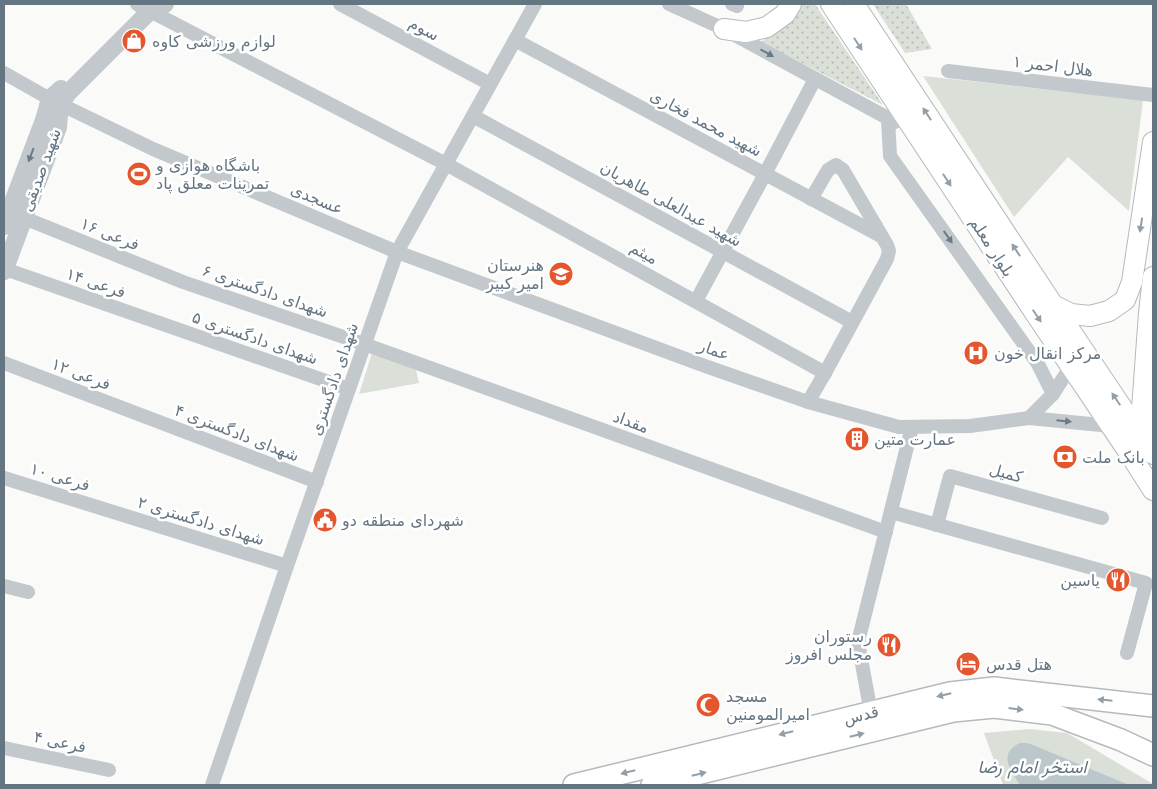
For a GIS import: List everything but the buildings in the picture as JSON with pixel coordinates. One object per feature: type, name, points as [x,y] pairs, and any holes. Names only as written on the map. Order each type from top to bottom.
[{"type":"main road","points":[[724,29],[746,32],[767,27],[785,14],[792,4]]},
{"type":"main road","name":"بلوار معلم","points":[[831,4],[1153,490]]},
{"type":"main road","name":"بلوار معلم","points":[[854,4],[1149,447]]},
{"type":"main road","points":[[1053,305],[1070,314],[1090,316],[1109,311],[1125,300],[1132,282],[1153,142]]},
{"type":"main road","points":[[1149,447],[1142,409],[1153,282]]},
{"type":"main road","points":[[1125,300],[1131,311],[1143,315],[1149,313]]},
{"type":"main road","name":"قدس","points":[[574,785],[950,693],[994,688],[1149,702]]},
{"type":"main road","name":"قدس","points":[[652,785],[953,712],[994,706],[1052,714],[1121,740],[1150,755]]},
{"type":"street","name":"سوم","points":[[340,4],[490,84]]},
{"type":"street","name":"شهدای دادگستری","points":[[212,785],[397,252],[535,4]]},
{"type":"street","points":[[669,4],[724,29],[917,135]]},
{"type":"street","name":"شهید صدیقی","points":[[4,226],[44,120],[64,86],[147,6]]},
{"type":"street","name":"میثم","points":[[147,6],[446,164],[825,373]]},
{"type":"street","name":"شهید محمد فخاری","points":[[515,40],[881,236]]},
{"type":"street","name":"هلال احمر ۱","points":[[948,71],[1153,95]]},
{"type":"street","name":"عسجدی","points":[[4,73],[55,102],[153,149],[397,252]]},
{"type":"street","points":[[696,301],[815,79]]},
{"type":"street","name":"شهید صدیقی","points":[[4,270],[58,127],[55,102]]},
{"type":"street","name":"شهید عبدالعلی طاهریان","points":[[473,116],[852,322]]},
{"type":"street","points":[[888,119],[890,156],[1038,364],[1053,394]]},
{"type":"street","points":[[808,402],[887,259],[888,251],[887,246],[843,170],[836,165],[828,170],[811,199]]},
{"type":"street","name":"فرعی ۱۶","points":[[24,218],[183,282]]},
{"type":"street","name":"عمار","points":[[397,252],[696,363],[808,402],[899,428],[970,426],[1029,418],[1111,426]]},
{"type":"street","name":"فرعی ۱۴","points":[[4,270],[177,329]]},
{"type":"street","name":"شهدای دادگستری ۶","points":[[183,282],[364,344]]},
{"type":"street","name":"شهدای دادگستری ۵","points":[[177,329],[349,389]]},
{"type":"street","name":"مقداد","points":[[364,344],[886,532]]},
{"type":"street","name":"فرعی ۱۲","points":[[4,363],[145,417]]},
{"type":"street","points":[[1029,418],[1053,394],[1071,366]]},
{"type":"street","name":"شهدای دادگستری ۴","points":[[145,417],[317,482]]},
{"type":"street","points":[[871,713],[858,642],[912,427]]},
{"type":"street","name":"کمیل","points":[[937,524],[950,476],[1102,518]]},
{"type":"street","name":"فرعی ۱۰","points":[[4,478],[105,509]]},
{"type":"street","name":"شهدای دادگستری ۲","points":[[105,509],[287,566]]},
{"type":"street","points":[[891,512],[1146,583],[1127,653]]},
{"type":"street","points":[[4,586],[28,592]]},
{"type":"street","name":"فرعی ۴","points":[[4,748],[109,770]]},
{"type":"shaded area","points":[[801,4],[815,4],[883,105],[761,42],[797,11]]},
{"type":"shaded area","points":[[873,4],[906,4],[932,49],[905,53]]},
{"type":"shaded area","points":[[923,76],[1143,100],[1129,211],[1068,157],[1014,217]]},
{"type":"shaded area","points":[[372,353],[416,370],[419,383],[359,394]]},
{"type":"shaded area","points":[[1029,729],[1067,733],[1153,785],[1003,785],[984,733]]},
{"type":"water","name":"استخر امام رضا","points":[[1020,743],[1033,745],[1129,785],[1020,785],[1010,768],[1008,757],[1013,747]]},
{"type":"place","name":"لوازم ورزشی کاوه","points":[[134,41]]},
{"type":"place","name":"باشگاه هوازی و تمرینات معلق پاد","points":[[139,174]]},
{"type":"place","name":"هنرستان امیر کبیر","points":[[561,274]]},
{"type":"place","name":"مرکز انقال خون","points":[[976,353]]},
{"type":"place","name":"عمارت متین","points":[[857,439]]},
{"type":"place","name":"بانک ملت","points":[[1065,457]]},
{"type":"place","name":"شهردای منطقه دو","points":[[325,520]]},
{"type":"place","name":"یاسین","points":[[1118,580]]},
{"type":"place","name":"رستوران مجلس افروز","points":[[889,645]]},
{"type":"place","name":"هتل قدس","points":[[968,664]]},
{"type":"place","name":"مسجد امیرالمومنین","points":[[708,705]]}]
